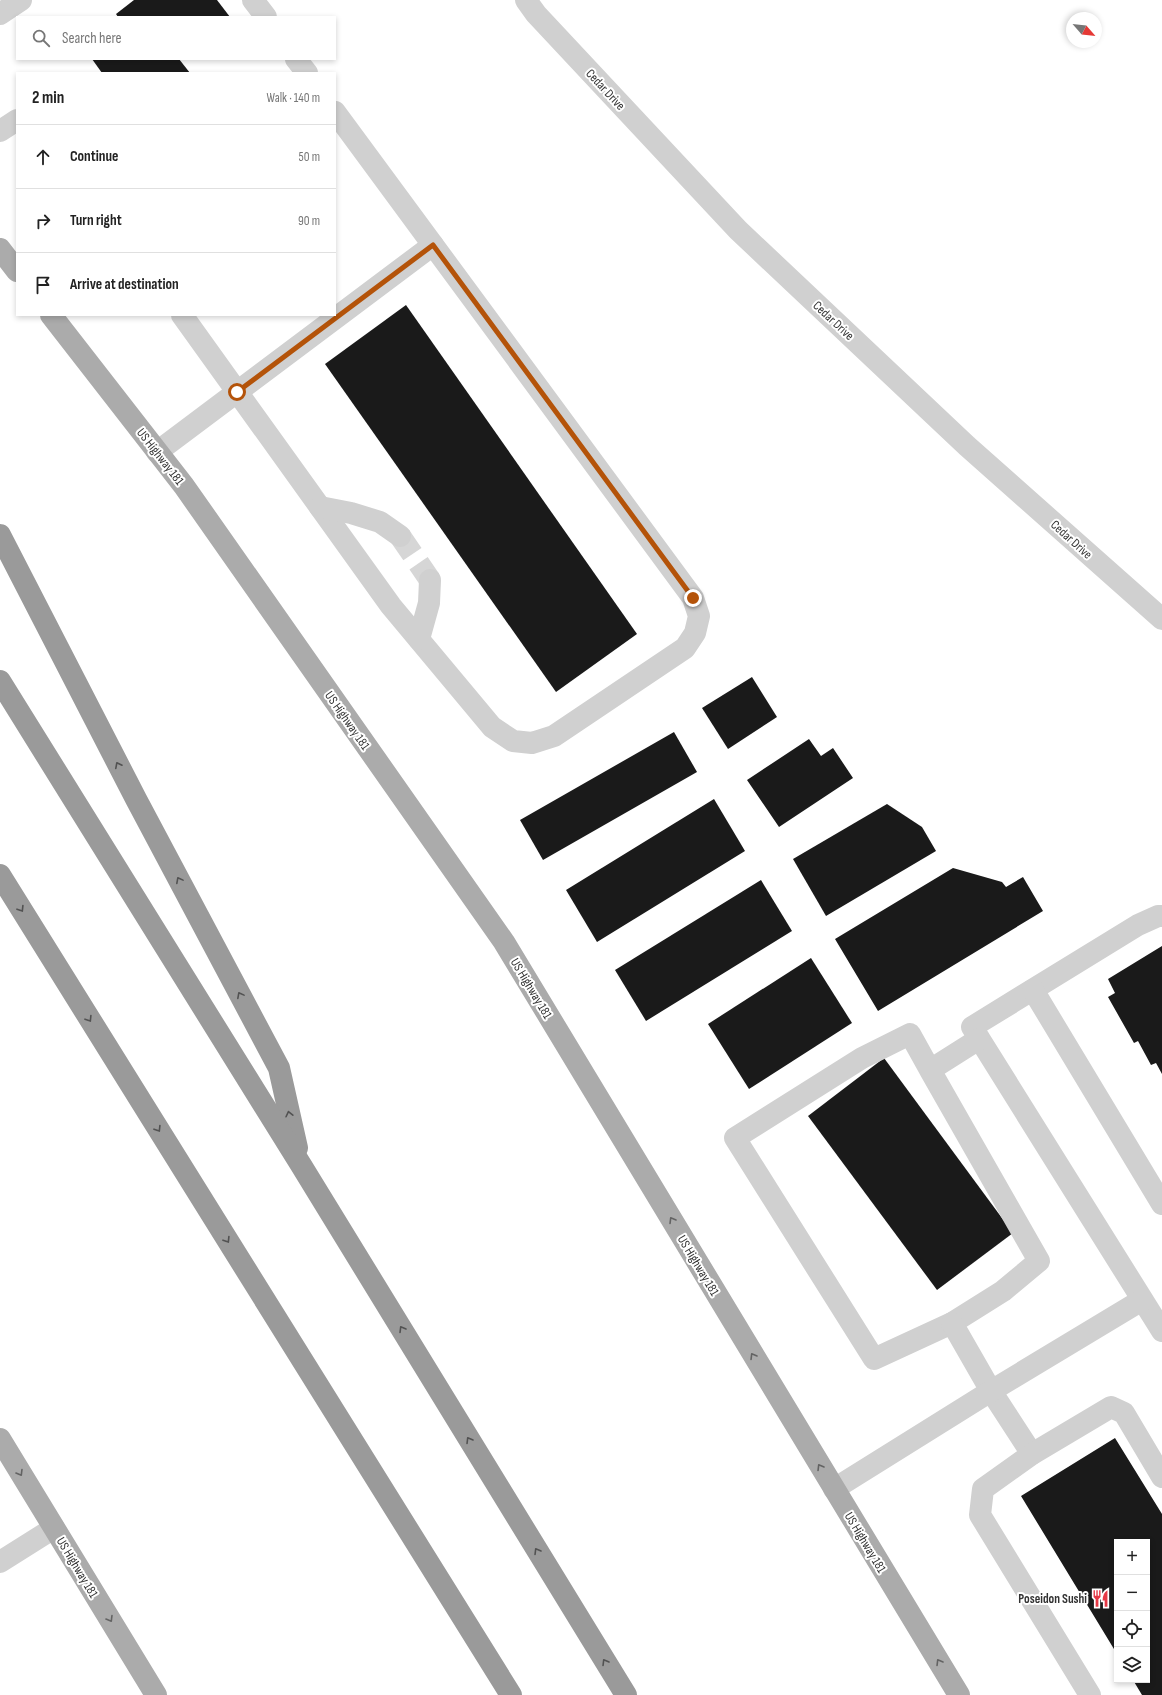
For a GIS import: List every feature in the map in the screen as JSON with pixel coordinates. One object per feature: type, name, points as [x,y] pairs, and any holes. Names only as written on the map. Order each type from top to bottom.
[{"type":"highway","points":[[0,535],[136,799],[279,1068],[301,1165]]},
{"type":"highway","points":[[0,681],[301,1165],[626,1695]]},
{"type":"highway","points":[[2,879],[511,1695]]},
{"type":"main road","points":[[0,249],[16,270]]},
{"type":"main road","name":"US Highway 181","points":[[52,316],[184,486],[504,942],[959,1695]]},
{"type":"main road","name":"US Highway 181","points":[[0,1439],[156,1695]]},
{"type":"street","points":[[0,14],[21,0]]},
{"type":"street","points":[[253,0],[265,16]]},
{"type":"street","name":"Cedar Drive","points":[[526,0],[536,14],[738,230],[968,446],[1162,619]]},
{"type":"street","points":[[297,60],[306,72]]},
{"type":"street","points":[[183,316],[392,606],[492,727],[513,741],[532,743],[554,736],[686,648],[695,633],[699,616],[693,598],[336,113]]},
{"type":"street","points":[[0,131],[16,121]]},
{"type":"street","points":[[157,452],[433,245]]},
{"type":"street","points":[[320,507],[351,513],[380,522],[400,536]]},
{"type":"street","points":[[419,639],[429,603],[430,580]]},
{"type":"street","points":[[1162,916],[1158,916],[1138,925],[972,1028],[1162,1331]]},
{"type":"street","points":[[1033,990],[1162,1204]]},
{"type":"street","points":[[910,1034],[930,1070],[1039,1261],[1003,1291],[952,1323],[874,1359],[735,1138],[862,1058],[910,1034]]},
{"type":"street","points":[[930,1070],[979,1039]]},
{"type":"street","points":[[834,1490],[991,1391],[1142,1300]]},
{"type":"street","points":[[952,1323],[991,1391],[1032,1454]]},
{"type":"street","points":[[1090,1695],[980,1515],[983,1489],[1032,1454],[1111,1407],[1124,1413],[1162,1477]]},
{"type":"street","points":[[0,1562],[54,1528]]},
{"type":"building","points":[[134,0],[217,0],[229,16],[117,16],[116,14]]},
{"type":"building","points":[[93,60],[180,60],[189,72],[101,72]]},
{"type":"building","points":[[406,305],[637,634],[556,692],[325,364]]},
{"type":"building","points":[[752,677],[777,717],[728,749],[702,708]]},
{"type":"building","points":[[674,732],[697,772],[543,860],[520,820]]},
{"type":"building","points":[[809,739],[821,756],[833,748],[853,778],[779,827],[747,780]]},
{"type":"building","points":[[714,799],[745,851],[597,942],[566,890]]},
{"type":"building","points":[[887,804],[922,827],[936,851],[826,916],[793,859]]},
{"type":"building","points":[[953,868],[1002,882],[1006,887],[1023,877],[1043,911],[878,1011],[835,939]]},
{"type":"building","points":[[761,880],[792,931],[646,1021],[615,970]]},
{"type":"building","points":[[1162,946],[1162,1074],[1156,1063],[1151,1065],[1138,1041],[1134,1043],[1108,997],[1115,993],[1108,979]]},
{"type":"building","points":[[811,958],[852,1023],[749,1089],[708,1024]]},
{"type":"building","points":[[884,1058],[1013,1233],[937,1290],[808,1116]]},
{"type":"building","name":"Poseidon Sushi","points":[[1115,1438],[1162,1514],[1162,1695],[1142,1695],[1135,1683],[1150,1683],[1150,1539],[1114,1539],[1114,1649],[1021,1496]]},
{"type":"tunnel","points":[[400,536],[430,580]]},
{"type":"place","name":"Poseidon Sushi","points":[[1100,1598]]},
{"type":"route","points":[[237,392],[433,245],[693,598]]}]
